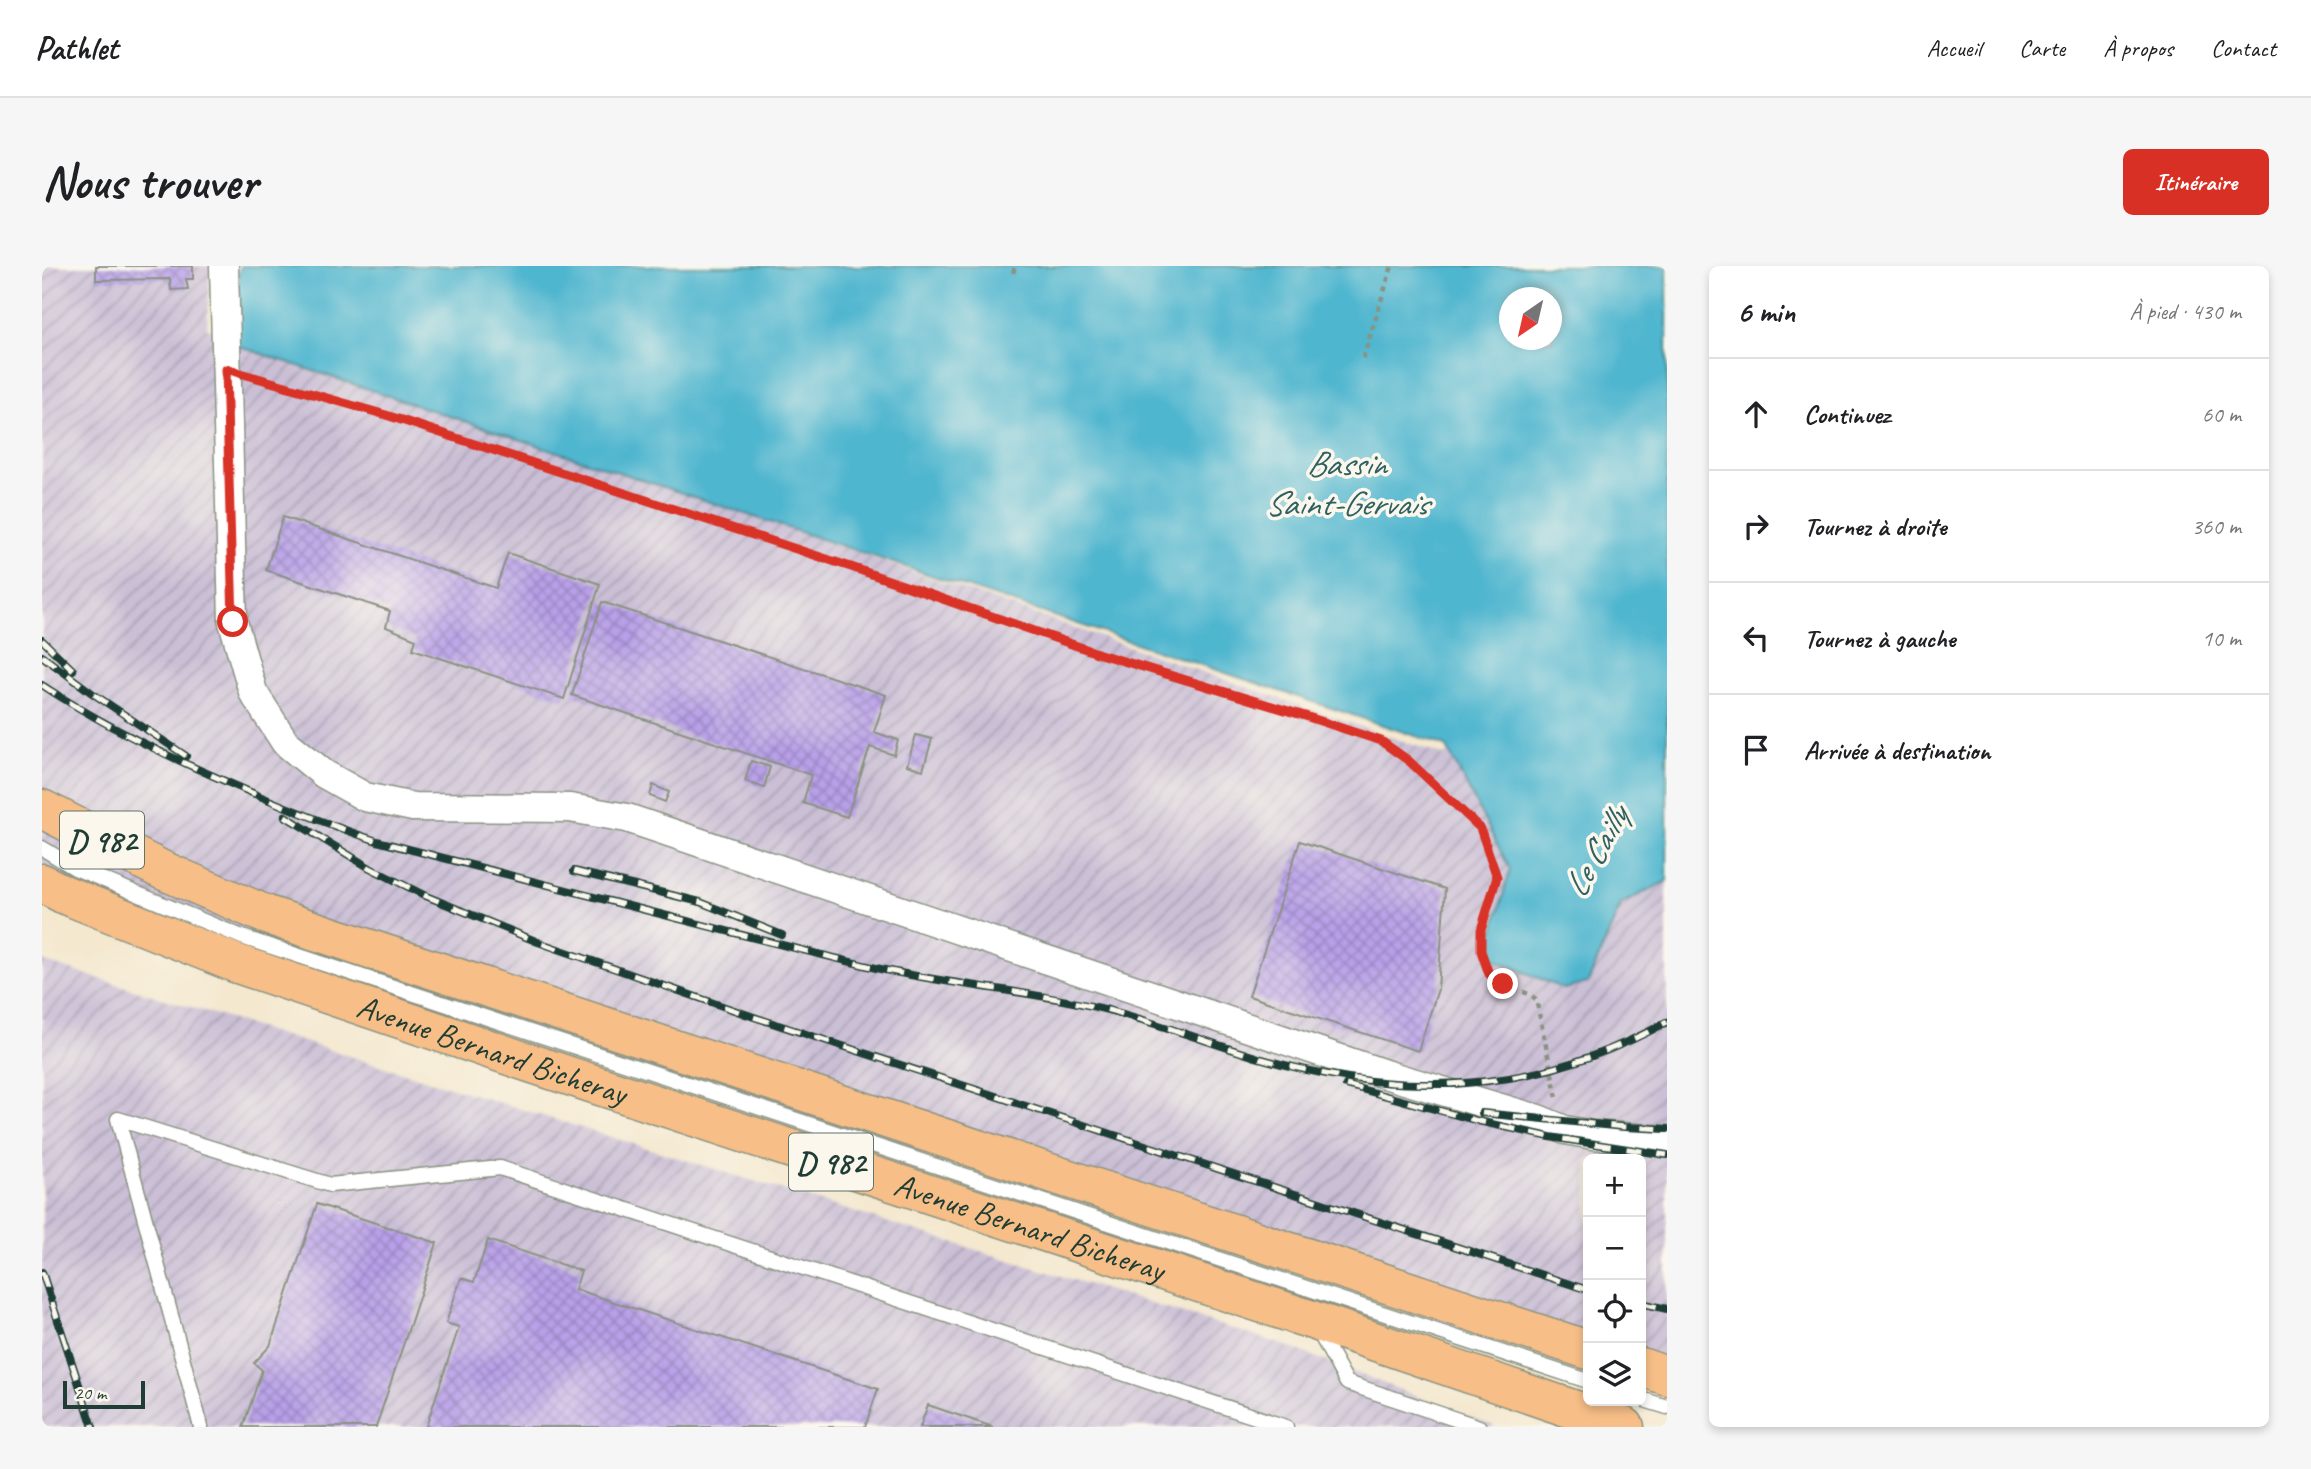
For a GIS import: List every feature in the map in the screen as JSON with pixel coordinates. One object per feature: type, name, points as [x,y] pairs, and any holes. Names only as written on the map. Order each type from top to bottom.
[{"type":"main road","name":"Avenue Bernard Bicheray","points":[[42,809],[162,870],[267,915],[1583,1348]]},
{"type":"main road","name":"Avenue Bernard Bicheray","points":[[42,883],[63,894],[236,963],[1312,1320],[1625,1427]]},
{"type":"main road","points":[[1646,1369],[1667,1376]]},
{"type":"street","points":[[224,266],[233,622],[253,692],[285,743],[324,774],[365,797],[413,807],[570,808],[627,818],[1388,1075],[1566,1129],[1593,1135],[1667,1140]]},
{"type":"lane","points":[[42,848],[75,868],[242,937],[1583,1379]]},
{"type":"lane","points":[[201,1427],[118,1119],[330,1185],[500,1168],[1286,1427]]},
{"type":"lane","points":[[1312,1320],[1347,1383],[1479,1427]]},
{"type":"lane","points":[[1646,1401],[1667,1407]]},
{"type":"path","points":[[1013,273],[1015,266]]},
{"type":"path","points":[[1363,358],[1392,266]]},
{"type":"path","points":[[226,369],[413,424],[854,568],[1100,654],[1381,741],[1417,768],[1480,828],[1497,877],[1481,930],[1481,951],[1489,974],[1503,984],[1536,999],[1549,1070],[1566,1129]]},
{"type":"shaded area","points":[[42,266],[210,266],[207,328],[1443,755],[1533,742],[1667,709],[1667,1372],[1646,1366],[1646,1154],[1583,1154],[1583,1348],[77,905],[42,903]]},
{"type":"shaded area","points":[[42,961],[1287,1346],[1496,1427],[42,1427]]},
{"type":"water","name":"Bassin Saint-Gervais","points":[[240,266],[1667,266],[1667,881],[1621,904],[1588,983],[1564,989],[1487,956],[1510,869],[1446,746],[229,343]]},
{"type":"building","points":[[96,266],[193,266],[193,279],[186,279],[188,289],[171,290],[170,279],[96,280]]},
{"type":"building","points":[[283,517],[496,588],[508,553],[600,584],[564,699],[413,649],[416,639],[386,627],[390,611],[266,570]]},
{"type":"building","points":[[602,602],[886,695],[874,732],[898,740],[894,755],[870,747],[847,817],[803,803],[811,775],[572,695]]},
{"type":"building","points":[[916,735],[932,739],[923,770],[907,765]]},
{"type":"building","points":[[751,761],[770,767],[764,788],[745,781]]},
{"type":"building","points":[[653,785],[669,792],[665,802],[650,796]]},
{"type":"building","points":[[1300,841],[1445,889],[1438,989],[1418,1051],[1249,996]]},
{"type":"building","points":[[317,1204],[437,1243],[376,1427],[243,1427],[262,1370],[254,1363],[270,1346]]},
{"type":"building","points":[[488,1240],[581,1271],[575,1289],[878,1389],[865,1427],[426,1427],[459,1327],[446,1323],[461,1278],[474,1282]]},
{"type":"building","points":[[928,1405],[993,1427],[920,1427]]},
{"type":"railway","points":[[42,640],[73,670]]},
{"type":"railway","points":[[42,656],[186,756]]},
{"type":"railway","points":[[42,685],[132,738],[179,761],[283,806],[377,841],[876,968],[1100,1008],[1259,1058],[1320,1073],[1403,1083],[1456,1084],[1488,1081],[1580,1060],[1639,1037],[1667,1022]]},
{"type":"railway","points":[[285,816],[370,868],[426,896],[538,942],[754,1017],[1583,1288]]},
{"type":"railway","points":[[574,871],[700,902],[782,935]]},
{"type":"railway","points":[[1346,1085],[1478,1121],[1550,1137],[1667,1155]]},
{"type":"railway","points":[[1482,1113],[1667,1129]]},
{"type":"railway","points":[[42,1272],[93,1427]]},
{"type":"railway","points":[[1646,1304],[1667,1309]]},
{"type":"route","points":[[233,622],[226,369],[386,415],[854,568],[1100,654],[1381,741],[1409,761],[1480,828],[1497,877],[1481,930],[1481,951],[1489,974],[1503,984]]},
{"type":"water label","name":"Le Cailly","points":[[1596,852]]}]
